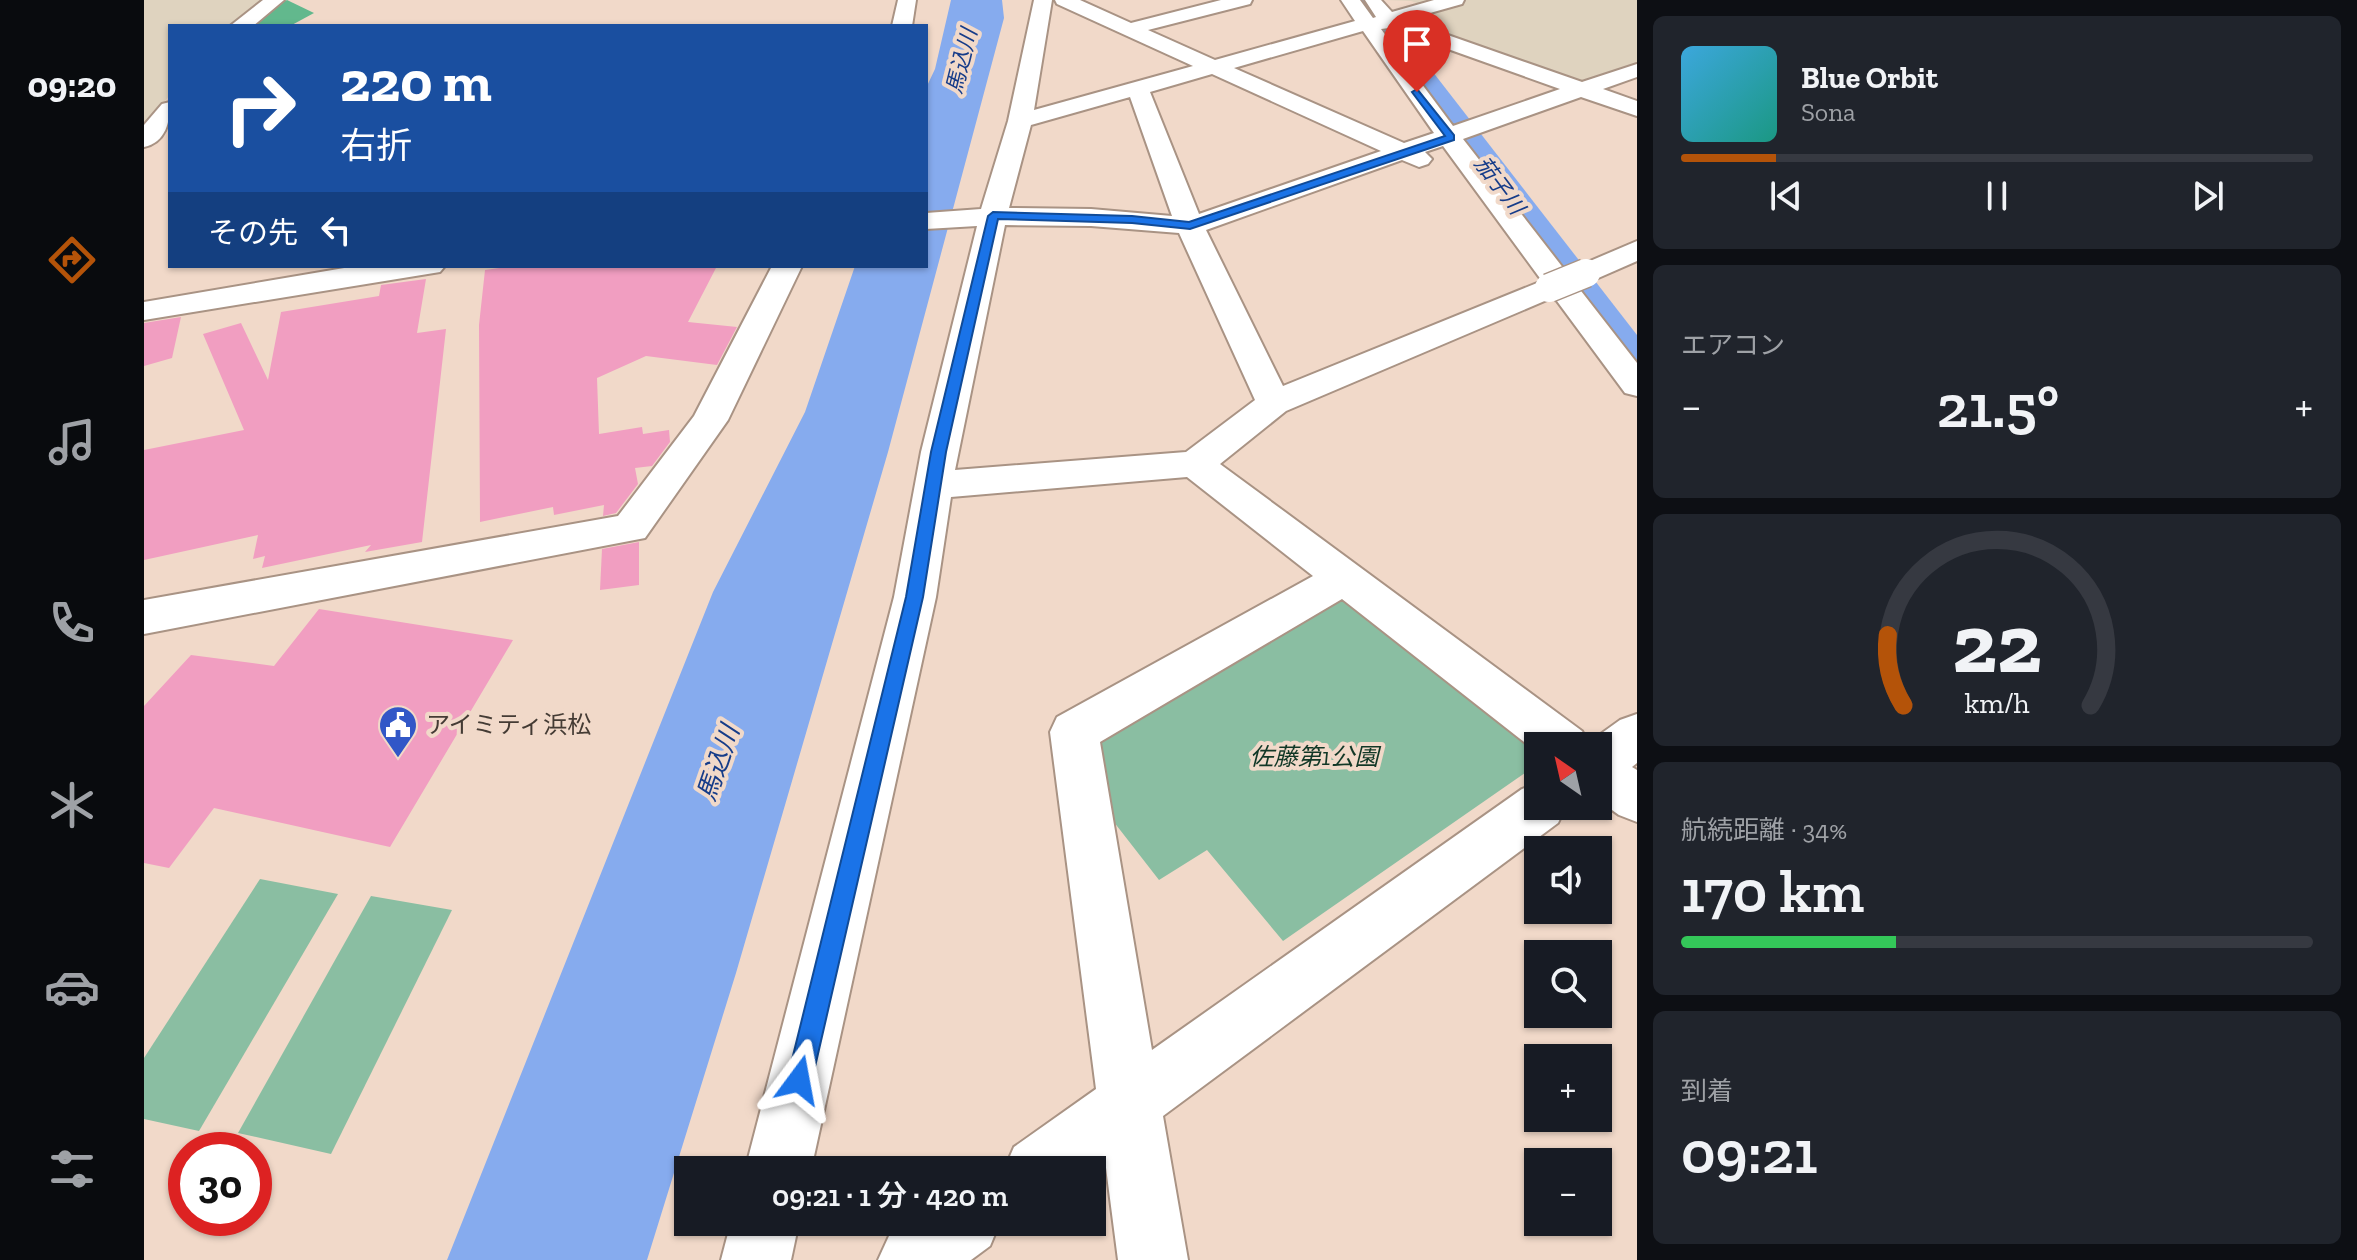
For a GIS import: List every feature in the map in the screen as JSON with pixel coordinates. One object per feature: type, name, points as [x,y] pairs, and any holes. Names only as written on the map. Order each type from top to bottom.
[{"type":"street","points":[[243,24],[275,0]]},
{"type":"street","points":[[902,24],[907,0]]},
{"type":"street","points":[[781,1156],[915,597],[933,485],[986,216],[1020,121],[1043,0]]},
{"type":"street","points":[[1064,0],[1405,153],[1484,185]]},
{"type":"street","points":[[1130,29],[1243,0]]},
{"type":"street","points":[[1350,0],[1383,22],[1637,109]]},
{"type":"street","points":[[1372,0],[1383,22],[1463,133],[1484,185],[1637,386]]},
{"type":"street","points":[[1020,121],[1455,0]]},
{"type":"street","points":[[928,221],[986,216],[1132,219],[1190,226],[1637,70]]},
{"type":"street","points":[[1138,90],[1190,226],[1274,403]]},
{"type":"street","points":[[144,140],[168,111]]},
{"type":"street","points":[[933,485],[1195,464],[1274,403],[1635,253]]},
{"type":"street","points":[[144,311],[408,268]]},
{"type":"street","points":[[144,617],[631,528],[710,420],[786,268]]},
{"type":"street","points":[[1195,464],[1547,732]]},
{"type":"street","points":[[1153,1260],[1132,1102],[1074,732],[1344,578]]},
{"type":"street","points":[[1612,754],[1637,735]]},
{"type":"street","points":[[1612,781],[1637,799]]},
{"type":"street","points":[[1057,1156],[1524,818]]},
{"type":"street","points":[[756,1260],[762,1236]]},
{"type":"street","points":[[913,1260],[946,1236]]},
{"type":"shaded area","points":[[144,0],[265,0],[232,24],[168,24],[168,97],[144,125]]},
{"type":"shaded area","points":[[1386,0],[1637,0],[1637,65],[1582,86],[1407,24],[1405,18],[1435,9],[1411,1]]},
{"type":"green space","points":[[287,0],[314,13],[294,24],[250,24]]},
{"type":"green space","name":"佐藤第1公園","points":[[1333,592],[1524,737],[1524,774],[1283,941],[1207,850],[1159,880],[1096,799],[1086,735]]},
{"type":"green space","points":[[260,879],[338,894],[199,1131],[144,1119],[144,1058]]},
{"type":"green space","points":[[371,896],[452,910],[331,1154],[272,1141],[272,1132],[239,1132]]},
{"type":"water","name":"馬込川","points":[[951,0],[1002,0],[1004,18],[888,452],[736,973],[679,1156],[674,1156],[674,1173],[647,1260],[447,1260],[713,592],[805,412],[854,268],[928,268],[928,84],[935,69]]},
{"type":"building","points":[[716,268],[688,322],[737,327],[717,365],[646,356],[597,378],[599,434],[642,427],[643,434],[669,430],[670,442],[652,466],[635,468],[638,484],[616,513],[603,516],[604,505],[554,515],[553,507],[480,522],[479,325],[485,270]]},
{"type":"building","points":[[426,279],[417,333],[446,329],[422,542],[365,552],[371,545],[262,568],[265,556],[253,559],[258,535],[144,560],[144,450],[244,430],[203,334],[241,323],[268,380],[281,312],[379,296],[381,285]]},
{"type":"building","points":[[181,317],[172,358],[144,366],[144,323]]},
{"type":"building","points":[[639,542],[639,585],[600,590],[602,549]]},
{"type":"building","points":[[319,609],[513,640],[390,847],[214,808],[169,868],[144,863],[144,706],[191,655],[274,666]]},
{"type":"waterway","name":"茄子川","points":[[1362,0],[1637,370]]},
{"type":"place","name":"アイミティ浜松","points":[[398,759]]},
{"type":"route","points":[[799,1080],[915,597],[939,452],[993,216],[1132,219],[1190,226],[1451,138],[1417,92]]}]
